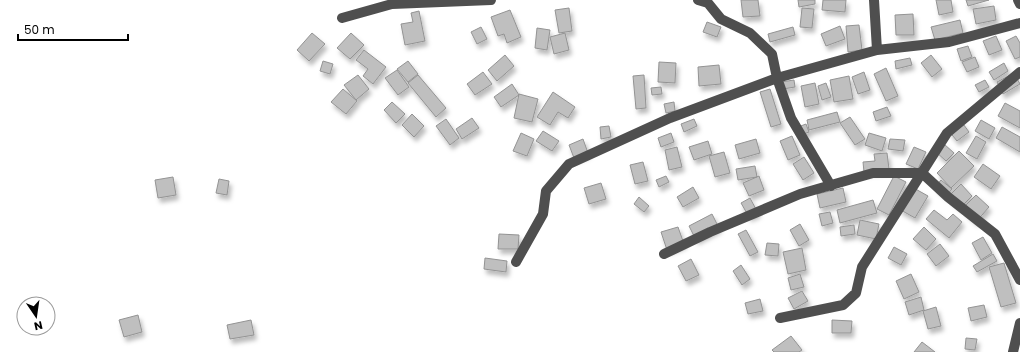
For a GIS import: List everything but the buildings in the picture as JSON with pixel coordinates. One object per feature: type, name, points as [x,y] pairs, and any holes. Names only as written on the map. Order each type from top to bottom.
[{"type":"street","points":[[342,18],[392,4],[492,0]]},
{"type":"street","points":[[698,0],[708,3],[721,19],[750,33],[772,54],[777,78],[791,118],[831,186]]},
{"type":"street","points":[[874,0],[877,50]]},
{"type":"street","points":[[1018,0],[1020,4]]},
{"type":"street","points":[[516,262],[543,214],[546,191],[570,164],[670,118],[777,78],[877,50],[949,42],[1020,23]]},
{"type":"street","points":[[780,318],[843,306],[856,294],[862,268],[947,133],[1020,72]]},
{"type":"street","points":[[664,254],[710,232],[800,194],[873,173],[922,173],[948,197],[995,234],[1020,280]]},
{"type":"street","points":[[1014,352],[1020,323]]}]
